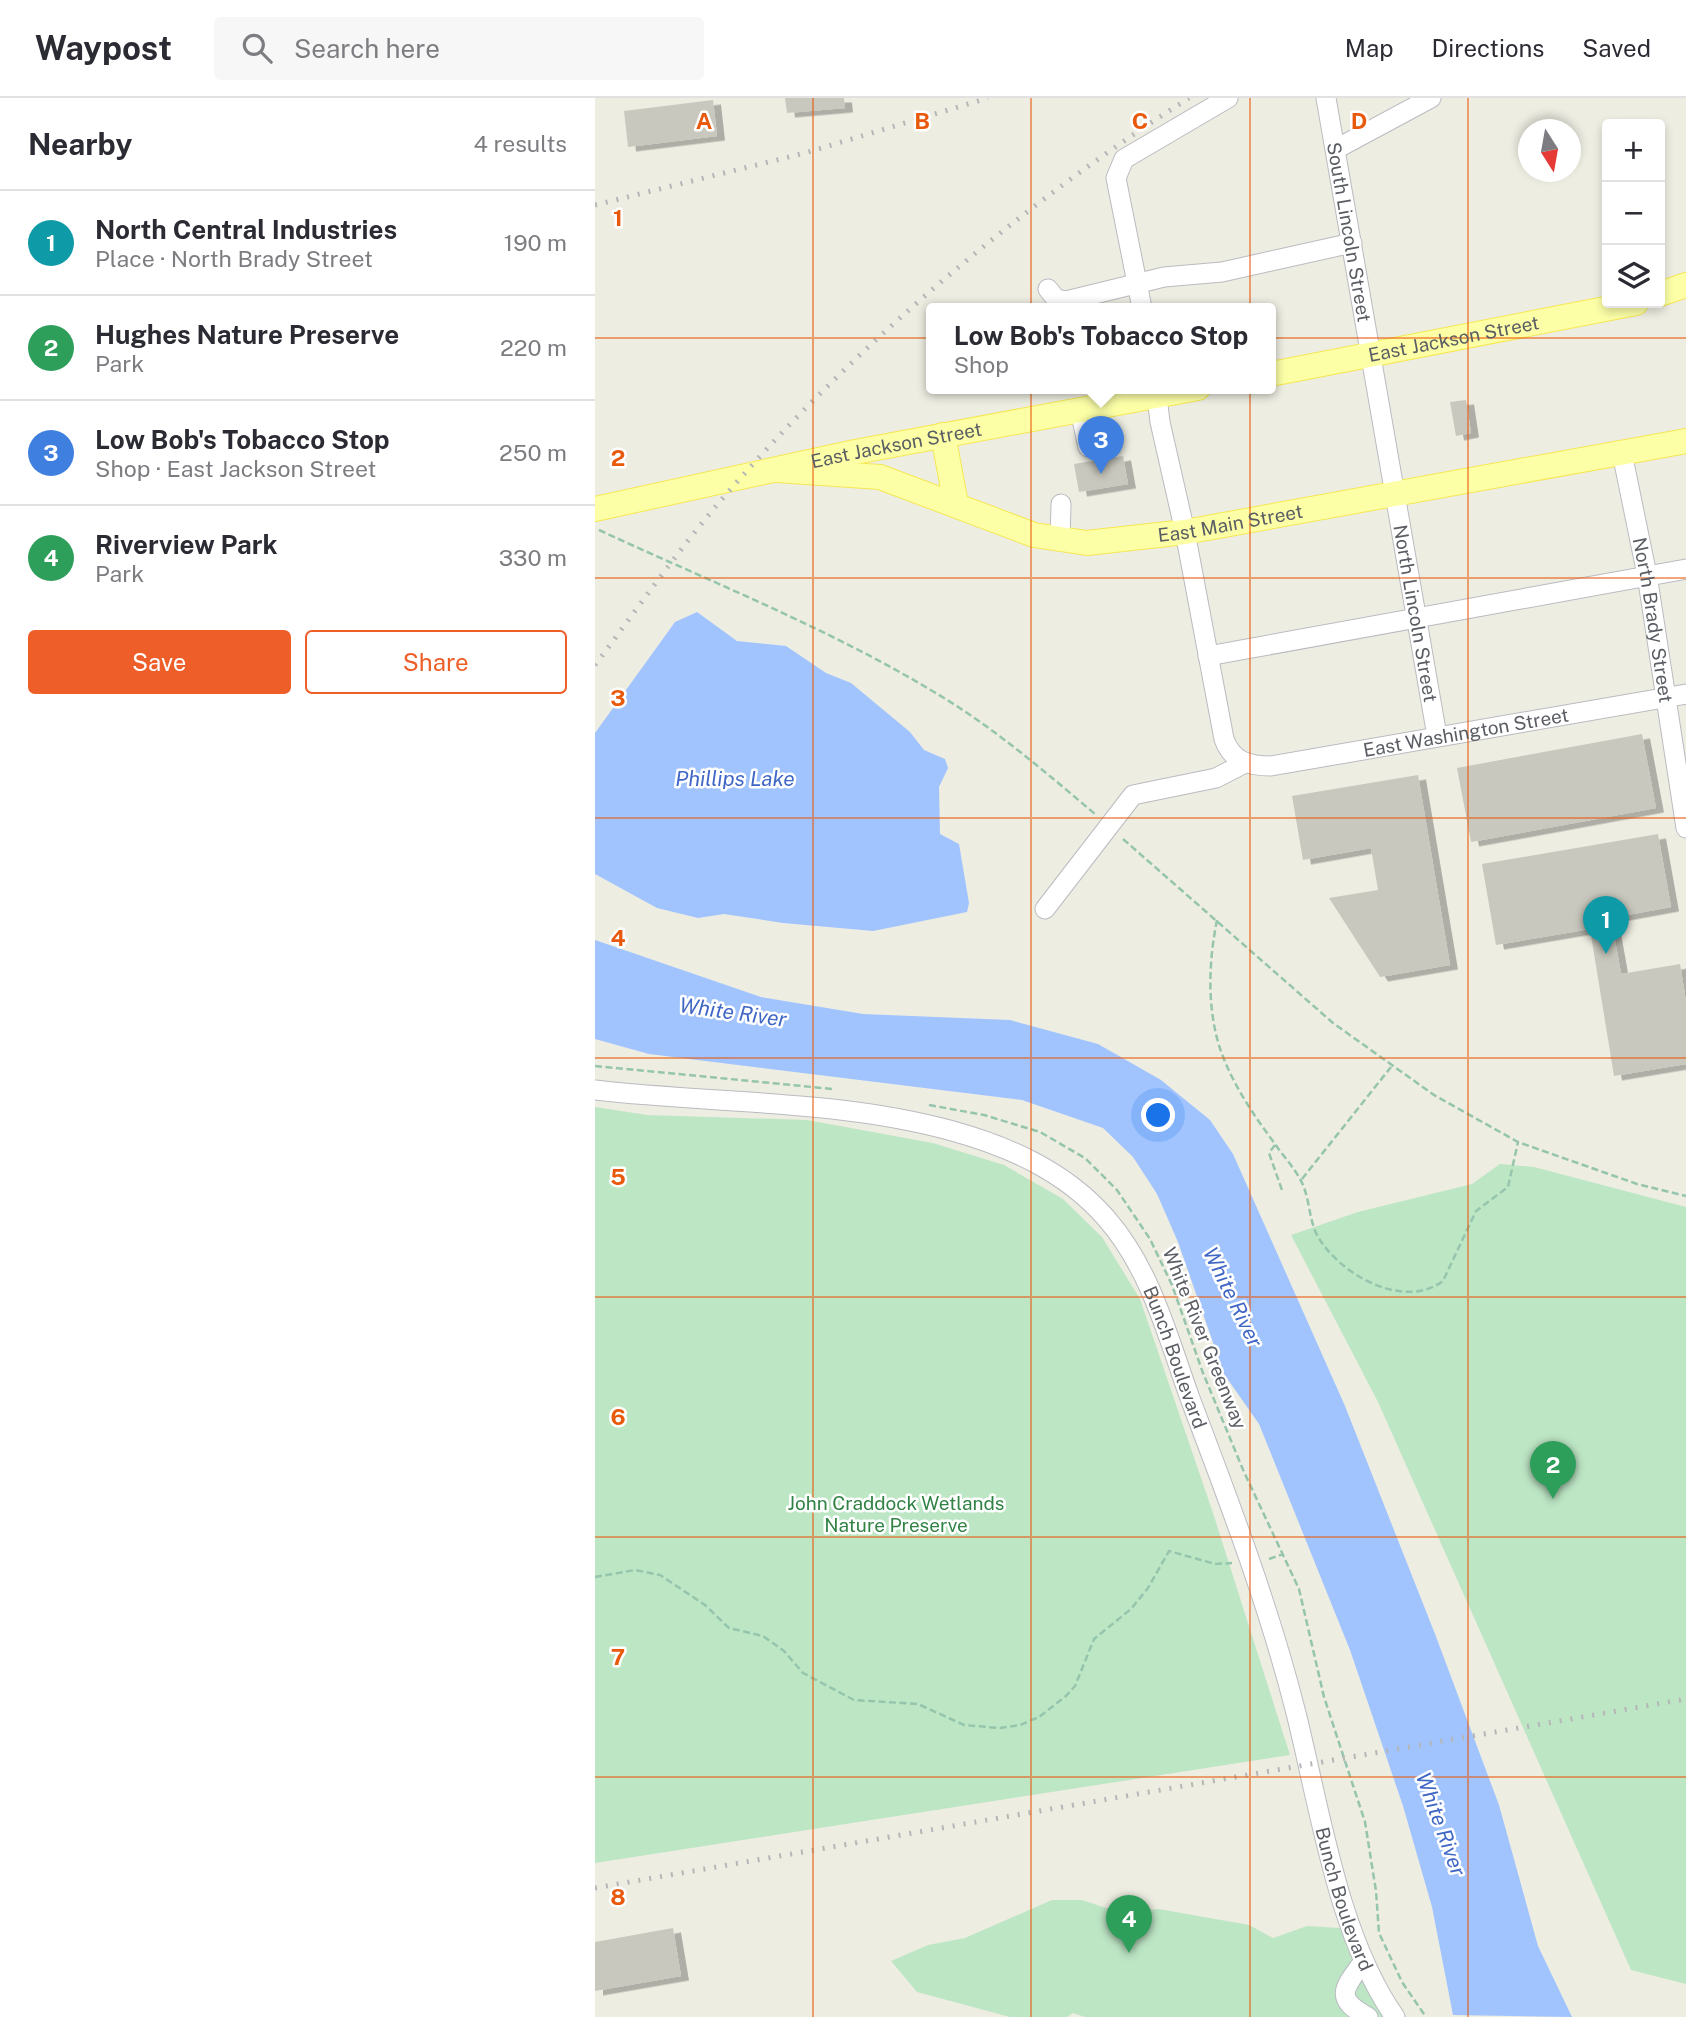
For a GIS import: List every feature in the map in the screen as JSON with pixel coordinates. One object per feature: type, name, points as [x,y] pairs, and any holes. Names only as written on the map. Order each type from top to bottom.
[{"type":"main road","points":[[1665,293],[1686,287]]},
{"type":"main road","name":"East Jackson Street","points":[[1276,373],[1611,308]]},
{"type":"main road","name":"East Jackson Street","points":[[595,509],[1148,394]]},
{"type":"main road","points":[[943,435],[956,504]]},
{"type":"main road","name":"East Main Street","points":[[777,470],[880,477],[1034,535],[1087,543],[1185,532],[1686,441]]},
{"type":"street","points":[[1141,303],[1116,178],[1124,159],[1228,98]]},
{"type":"street","name":"South Lincoln Street","points":[[1325,98],[1395,492]]},
{"type":"street","points":[[1336,149],[1431,98]]},
{"type":"street","points":[[1048,289],[1056,299],[1066,301],[1164,277],[1221,272],[1352,243]]},
{"type":"street","points":[[1045,909],[1133,795],[1216,778],[1245,763],[1227,747],[1185,532],[1160,422],[1157,394]]},
{"type":"street","points":[[1080,410],[1088,447]]},
{"type":"street","name":"North Brady Street","points":[[1622,453],[1647,575],[1664,698],[1686,825]]},
{"type":"street","name":"North Lincoln Street","points":[[1395,492],[1437,736]]},
{"type":"street","points":[[1060,540],[1061,504]]},
{"type":"street","points":[[1208,656],[1416,616],[1686,569]]},
{"type":"street","name":"East Washington Street","points":[[1245,763],[1271,766],[1686,694]]},
{"type":"street","name":"Bunch Boulevard","points":[[595,1090],[840,1108],[892,1117],[984,1140],[1026,1158],[1069,1184],[1107,1219],[1140,1267],[1278,1640],[1346,1910],[1385,2012]]},
{"type":"street","points":[[1364,1961],[1346,1984],[1344,1992],[1351,2008],[1368,2017]]},
{"type":"path","points":[[595,528],[796,621],[935,692],[1016,750],[1109,827],[1333,1023],[1391,1067],[1473,1120],[1518,1142],[1614,1177],[1686,1196]]},
{"type":"path","points":[[1217,920],[1210,971],[1215,1030],[1235,1082],[1301,1180],[1315,1231],[1332,1257],[1348,1271],[1367,1282],[1389,1289],[1435,1287],[1449,1272],[1476,1211],[1508,1187],[1518,1142]]},
{"type":"path","points":[[595,1066],[842,1091]]},
{"type":"path","points":[[1301,1180],[1391,1067]]},
{"type":"path","name":"White River Greenway","points":[[921,1104],[984,1115],[1039,1132],[1085,1158],[1117,1190],[1150,1239],[1173,1285],[1203,1373],[1299,1588],[1324,1697],[1365,1822],[1376,1891],[1379,1933],[1402,1982],[1426,2017]]},
{"type":"path","points":[[1275,1145],[1270,1150],[1270,1156],[1283,1193]]},
{"type":"path","points":[[595,1577],[635,1570],[660,1575],[698,1599],[729,1628],[763,1636],[784,1651],[803,1673],[854,1700],[918,1704],[964,1725],[999,1728],[1020,1725],[1039,1717],[1066,1696],[1075,1686],[1094,1639],[1131,1609],[1148,1588],[1169,1551],[1215,1564],[1263,1562],[1283,1554]]},
{"type":"green space","name":"John Craddock Wetlands Nature Preserve","points":[[595,1107],[647,1115],[807,1120],[933,1143],[1004,1165],[1063,1199],[1102,1237],[1140,1299],[1213,1513],[1290,1755],[595,1863]]},
{"type":"green space","points":[[1500,1164],[1534,1167],[1686,1207],[1686,1984],[1631,1970],[1378,1402],[1291,1235],[1358,1212],[1472,1184]]},
{"type":"green space","points":[[1052,1900],[1082,1900],[1121,1913],[1159,1909],[1249,1925],[1273,1938],[1307,1926],[1340,1928],[1354,1965],[1384,2017],[1085,2017],[1073,2013],[1067,2017],[1010,2017],[917,1992],[891,1961],[928,1945],[965,1938]]},
{"type":"water","name":"Phillips Lake","points":[[697,612],[737,641],[786,646],[826,673],[851,683],[910,732],[924,750],[945,759],[948,768],[939,787],[940,834],[959,844],[969,903],[967,912],[873,931],[783,923],[724,914],[698,918],[657,908],[595,874],[595,733],[675,622]]},
{"type":"water","name":"White River","points":[[595,940],[761,997],[863,1014],[1010,1020],[1098,1044],[1161,1080],[1210,1120],[1233,1154],[1345,1406],[1499,1805],[1538,1946],[1572,2017],[1453,2015],[1432,1907],[1403,1806],[1350,1650],[1259,1424],[1224,1374],[1178,1242],[1157,1194],[1133,1157],[1103,1128],[1022,1100],[649,1054],[595,1039]]},
{"type":"building","points":[[785,98],[844,98],[845,108],[787,113]]},
{"type":"building","points":[[713,100],[717,136],[628,147],[624,111]]},
{"type":"building","points":[[1466,400],[1471,433],[1456,436],[1450,402]]},
{"type":"building","points":[[1123,456],[1128,484],[1079,492],[1074,464]]},
{"type":"building","points":[[1642,734],[1656,808],[1471,842],[1457,768]]},
{"type":"building","points":[[1418,775],[1450,965],[1380,977],[1329,898],[1378,890],[1371,848],[1303,860],[1292,796]]},
{"type":"building","points":[[1658,834],[1671,907],[1611,918],[1621,974],[1680,964],[1686,1002],[1686,1064],[1614,1076],[1590,929],[1496,945],[1482,864]]},
{"type":"building","points":[[673,1928],[681,1976],[595,1991],[595,1942]]},
{"type":"railway","points":[[595,205],[805,153],[988,98]]},
{"type":"railway","points":[[595,665],[717,505],[822,391],[938,284],[999,234],[1125,140],[1189,98]]},
{"type":"railway","points":[[595,1888],[1686,1699]]},
{"type":"place","name":"Low Bob's Tobacco Stop","points":[[1101,474]]},
{"type":"place","name":"North Central Industries","points":[[1606,954]]},
{"type":"place","name":"Hughes Nature Preserve","points":[[1553,1499]]},
{"type":"place","name":"Riverview Park","points":[[1129,1953]]}]
